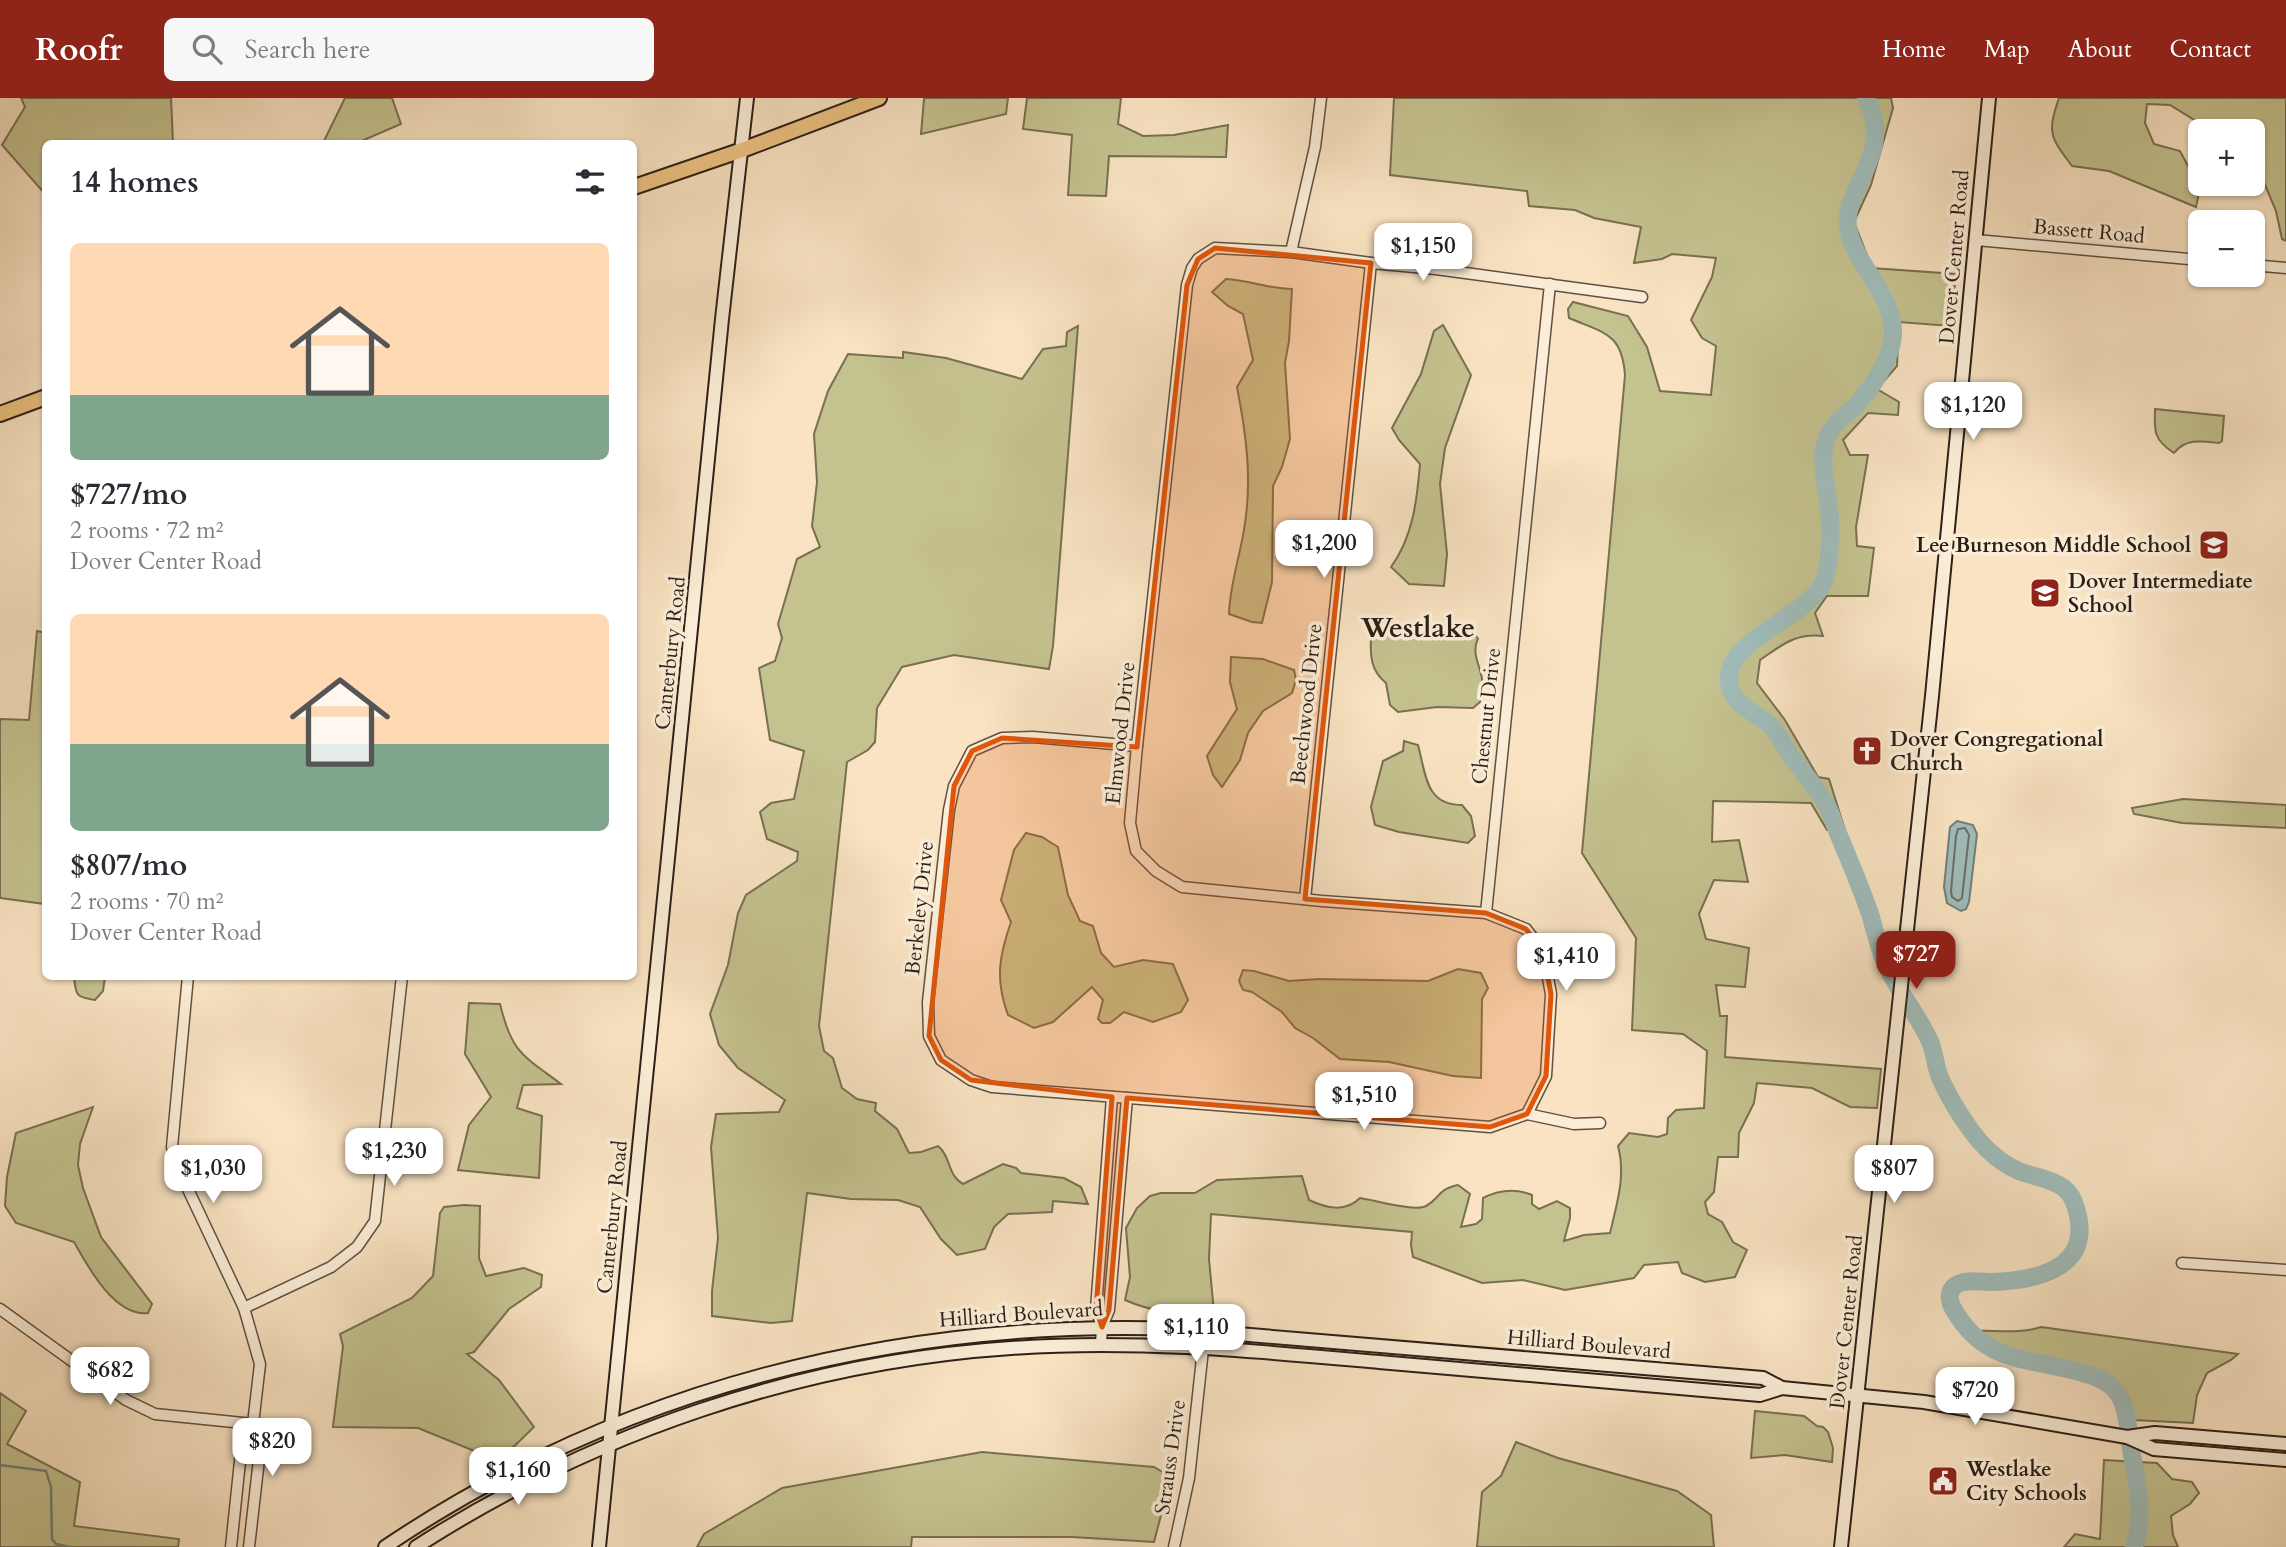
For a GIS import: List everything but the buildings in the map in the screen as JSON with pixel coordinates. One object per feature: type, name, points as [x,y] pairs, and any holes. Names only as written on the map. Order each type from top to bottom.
[{"type":"main road","name":"Canterbury Road","points":[[599,1547],[721,330],[747,98]]},
{"type":"main road","points":[[637,186],[742,150],[878,98]]},
{"type":"main road","name":"Dover Center Road","points":[[1841,1547],[1932,695],[1989,98]]},
{"type":"main road","points":[[0,414],[42,398]]},
{"type":"main road","name":"Hilliard Boulevard","points":[[386,1547],[482,1487],[559,1448],[610,1426],[745,1379],[848,1354],[971,1335],[1102,1327],[1205,1331],[1763,1378],[1782,1388],[1955,1406],[2127,1437],[2154,1449],[2286,1460]]},
{"type":"main road","name":"Hilliard Boulevard","points":[[416,1547],[469,1514],[524,1485],[608,1446],[719,1404],[852,1370],[973,1352],[1101,1345],[1203,1347],[1760,1395],[1782,1388]]},
{"type":"main road","name":"Hilliard Boulevard","points":[[2127,1437],[2150,1434],[2286,1444]]},
{"type":"street","points":[[1321,98],[1315,147],[1291,253],[1436,269],[1642,297]]},
{"type":"street","name":"Bassett Road","points":[[1976,240],[2188,259]]},
{"type":"street","name":"Elmwood Drive","points":[[1291,253],[1215,248],[1198,260],[1192,268],[1187,285],[1130,823],[1136,851],[1156,871],[1182,887],[1486,913]]},
{"type":"street","name":"Beechwood Drive","points":[[1305,899],[1371,263]]},
{"type":"street","points":[[2265,266],[2286,268]]},
{"type":"street","name":"Chestnut Drive","points":[[1486,913],[1550,284]]},
{"type":"street","name":"Berkeley Drive","points":[[1137,746],[1033,737],[1002,738],[972,751],[954,786],[949,810],[928,1002],[929,1036],[941,1060],[971,1080],[992,1087],[1490,1127],[1527,1114]]},
{"type":"street","points":[[1486,913],[1526,929],[1543,951],[1551,994],[1546,1076],[1527,1114],[1574,1124],[1600,1124]]},
{"type":"street","points":[[188,980],[172,1147],[186,1185],[244,1308],[260,1364],[253,1424],[243,1433],[231,1547]]},
{"type":"street","points":[[244,1308],[331,1267],[357,1247],[375,1221],[402,980]]},
{"type":"street","points":[[1101,1345],[1102,1327],[1096,1309],[1112,1097]]},
{"type":"street","points":[[1102,1327],[1110,1310],[1127,1098]]},
{"type":"street","points":[[2182,1262],[2286,1270]]},
{"type":"street","points":[[0,1309],[125,1400],[155,1414],[253,1424],[262,1433],[249,1547]]},
{"type":"street","name":"Strauss Drive","points":[[1174,1547],[1189,1478],[1205,1331]]},
{"type":"highlighted area","points":[[1215,248],[1371,263],[1305,899],[1486,913],[1526,929],[1543,951],[1551,994],[1546,1076],[1527,1114],[1490,1127],[1127,1098],[1109,1310],[1102,1327],[1096,1309],[1112,1097],[971,1080],[941,1060],[929,1036],[954,786],[972,751],[1002,738],[1137,747],[1187,285],[1198,259]]},
{"type":"shaded area","points":[[21,98],[171,98],[173,140],[42,140],[42,191],[2,145],[25,107]]},
{"type":"shaded area","points":[[345,98],[392,98],[401,124],[364,140],[324,140]]},
{"type":"shaded area","points":[[926,98],[1008,98],[1006,114],[921,134]]},
{"type":"shaded area","points":[[1027,98],[1121,98],[1118,124],[1143,136],[1174,135],[1228,125],[1226,157],[1109,156],[1106,196],[1068,195],[1072,135],[1023,129]]},
{"type":"shaded area","points":[[1394,98],[1891,98],[1893,108],[1871,185],[1854,222],[1872,268],[1956,274],[1951,326],[1899,322],[1897,366],[1877,389],[1899,402],[1898,415],[1868,413],[1843,440],[1850,455],[1868,455],[1856,527],[1857,546],[1874,548],[1868,596],[1827,596],[1815,613],[1823,636],[1797,638],[1760,660],[1757,683],[1785,720],[1818,777],[1829,779],[1845,830],[1827,830],[1811,803],[1713,801],[1712,842],[1739,840],[1748,882],[1714,880],[1699,914],[1706,939],[1749,948],[1745,987],[1716,985],[1720,1016],[1727,1016],[1725,1057],[1881,1069],[1877,1108],[1850,1107],[1812,1088],[1757,1083],[1754,1103],[1739,1133],[1738,1157],[1718,1157],[1714,1192],[1705,1202],[1708,1214],[1722,1222],[1733,1242],[1747,1250],[1735,1277],[1705,1282],[1682,1273],[1678,1262],[1644,1265],[1634,1278],[1565,1290],[1523,1280],[1482,1283],[1413,1257],[1412,1232],[1211,1214],[1209,1259],[1214,1312],[1158,1310],[1125,1300],[1130,1277],[1126,1228],[1137,1208],[1150,1196],[1161,1193],[1195,1193],[1217,1180],[1302,1176],[1309,1200],[1322,1205],[1335,1208],[1348,1206],[1360,1198],[1404,1207],[1421,1207],[1431,1203],[1446,1189],[1458,1185],[1470,1194],[1461,1227],[1476,1224],[1482,1219],[1483,1198],[1495,1193],[1519,1191],[1532,1195],[1532,1204],[1539,1209],[1557,1201],[1570,1208],[1564,1241],[1584,1235],[1610,1233],[1621,1179],[1618,1146],[1629,1133],[1658,1137],[1667,1134],[1668,1118],[1676,1110],[1704,1108],[1707,1051],[1683,1034],[1632,1030],[1636,938],[1582,853],[1625,375],[1620,350],[1615,342],[1609,336],[1569,318],[1568,309],[1573,302],[1628,316],[1647,347],[1660,391],[1711,395],[1716,346],[1702,338],[1691,320],[1712,277],[1716,258],[1672,254],[1662,259],[1634,263],[1641,227],[1594,218],[1575,210],[1529,206],[1527,191],[1390,175]]},
{"type":"shaded area","points":[[2059,98],[2286,98],[2286,241],[2282,239],[2276,211],[2265,185],[2265,119],[2193,119],[2170,105],[2147,104],[2145,123],[2154,144],[2180,151],[2188,166],[2188,196],[2198,196],[2196,207],[2109,171],[2072,166],[2055,141],[2053,119]]},
{"type":"shaded area","points":[[1226,279],[1292,289],[1285,363],[1290,439],[1273,486],[1272,582],[1262,623],[1229,614],[1245,523],[1248,489],[1245,438],[1237,387],[1253,360],[1243,314],[1228,306],[1212,292]]},
{"type":"shaded area","points":[[1443,325],[1471,375],[1445,448],[1440,484],[1447,554],[1444,586],[1409,584],[1391,567],[1409,531],[1420,464],[1392,428],[1421,374],[1434,331]]},
{"type":"shaded area","points":[[1078,326],[1049,669],[954,655],[902,667],[877,708],[875,742],[868,750],[847,762],[819,1026],[824,1051],[833,1058],[842,1088],[857,1099],[876,1103],[875,1111],[897,1129],[909,1153],[938,1146],[954,1176],[963,1184],[1003,1164],[1016,1168],[1021,1173],[1064,1178],[1081,1187],[1088,1204],[1053,1201],[1052,1212],[1008,1214],[994,1227],[985,1249],[957,1255],[941,1239],[920,1207],[898,1200],[851,1199],[807,1193],[792,1321],[771,1323],[712,1316],[718,1238],[711,1147],[716,1114],[779,1112],[785,1100],[738,1068],[719,1045],[710,1014],[728,965],[738,913],[746,895],[797,861],[798,852],[767,839],[760,812],[771,803],[794,799],[804,751],[770,740],[759,668],[775,661],[782,638],[778,624],[797,559],[820,547],[812,526],[817,482],[814,434],[828,391],[848,354],[903,358],[903,352],[946,358],[1022,379],[1043,349],[1066,346],[1067,332]]},
{"type":"shaded area","points":[[2155,409],[2224,416],[2222,441],[2189,443],[2174,453],[2162,444],[2157,435]]},
{"type":"shaded area","points":[[1424,623],[1446,636],[1475,634],[1478,639],[1476,654],[1482,687],[1480,702],[1473,708],[1437,707],[1398,712],[1390,705],[1386,683],[1372,663],[1371,638],[1404,631]]},
{"type":"shaded area","points":[[37,631],[42,632],[42,904],[0,898],[0,719],[29,720]]},
{"type":"shaded area","points":[[1231,657],[1263,659],[1294,670],[1296,680],[1292,693],[1263,711],[1248,733],[1240,760],[1222,787],[1213,775],[1207,756],[1237,709],[1230,682]]},
{"type":"shaded area","points":[[1404,741],[1418,745],[1426,777],[1434,794],[1450,804],[1462,805],[1471,816],[1475,836],[1468,843],[1399,832],[1375,825],[1371,807],[1383,761],[1403,751]]},
{"type":"shaded area","points":[[2183,799],[2286,805],[2286,828],[2182,823],[2134,814],[2132,808]]},
{"type":"shaded area","points":[[1026,833],[1042,837],[1058,847],[1068,895],[1080,921],[1093,926],[1101,953],[1114,967],[1143,960],[1173,964],[1188,1000],[1181,1012],[1153,1022],[1124,1012],[1110,1023],[1102,1023],[1098,1019],[1103,1000],[1092,987],[1053,1022],[1034,1028],[1008,1015],[1001,990],[1000,968],[1011,922],[1001,900],[1014,850]]},
{"type":"shaded area","points":[[1458,969],[1481,973],[1488,988],[1482,999],[1481,1078],[1453,1076],[1389,1062],[1340,1059],[1295,1028],[1282,1012],[1252,992],[1243,990],[1239,981],[1243,970],[1289,981],[1428,981]]},
{"type":"shaded area","points":[[74,980],[105,980],[103,991],[95,1000],[84,998],[76,991]]},
{"type":"shaded area","points":[[469,1003],[500,1004],[509,1033],[520,1052],[561,1084],[523,1085],[517,1108],[542,1116],[539,1178],[458,1170],[469,1125],[491,1097],[465,1054]]},
{"type":"shaded area","points":[[93,1107],[80,1144],[78,1165],[83,1188],[101,1237],[152,1304],[148,1313],[136,1312],[114,1299],[95,1277],[74,1242],[16,1223],[5,1206],[7,1177],[16,1133]]},
{"type":"shaded area","points":[[480,1206],[479,1258],[486,1276],[524,1268],[542,1275],[541,1287],[509,1309],[474,1352],[467,1354],[499,1380],[534,1427],[499,1461],[418,1428],[333,1427],[343,1346],[340,1334],[412,1298],[433,1276],[440,1213],[444,1207]]},
{"type":"shaded area","points":[[2041,1327],[2238,1354],[2207,1373],[2197,1395],[2193,1423],[2133,1420],[2126,1414],[2116,1391],[2096,1377],[1995,1352],[1974,1338],[1974,1331],[2017,1331]]},
{"type":"shaded area","points":[[0,1393],[26,1411],[7,1444],[80,1482],[74,1526],[179,1539],[178,1547],[0,1547]]},
{"type":"shaded area","points":[[1755,1411],[1804,1416],[1817,1426],[1823,1427],[1828,1432],[1833,1448],[1832,1462],[1785,1455],[1751,1458]]},
{"type":"shaded area","points":[[1516,1442],[1558,1458],[1677,1491],[1711,1515],[1714,1547],[1477,1547],[1482,1492],[1501,1476]]},
{"type":"shaded area","points":[[982,1452],[1154,1467],[1171,1477],[1154,1542],[1072,1537],[912,1537],[911,1547],[697,1547],[704,1534],[782,1488]]},
{"type":"shaded area","points":[[2104,1460],[2157,1463],[2172,1479],[2192,1482],[2199,1493],[2190,1504],[2171,1516],[2173,1535],[2178,1547],[2064,1547],[2075,1534],[2100,1539]]},
{"type":"water","points":[[1957,821],[1973,825],[1977,834],[1969,902],[1966,909],[1961,911],[1947,903],[1944,887],[1950,827]]},
{"type":"waterway","points":[[1866,98],[1874,119],[1875,138],[1871,155],[1851,202],[1849,232],[1853,245],[1888,308],[1892,321],[1891,345],[1873,384],[1832,428],[1825,444],[1824,468],[1830,536],[1828,567],[1823,583],[1814,596],[1748,645],[1736,658],[1729,673],[1731,690],[1739,702],[1774,729],[1828,808],[1864,897],[1885,962],[1926,1033],[1941,1080],[1962,1117],[1980,1142],[1998,1159],[2019,1171],[2058,1184],[2070,1194],[2074,1202],[2079,1223],[2078,1241],[2072,1254],[2061,1265],[2030,1278],[1960,1283],[1951,1290],[1950,1300],[1967,1328],[1980,1341],[1995,1350],[2027,1361],[2087,1374],[2105,1382],[2116,1391],[2126,1413],[2138,1490],[2140,1512],[2134,1547]]},
{"type":"waterway","points":[[0,1465],[46,1471],[51,1487],[52,1539],[56,1544],[70,1547]]},
{"type":"place","name":"Lee Burneson Middle School","points":[[2214,545]]},
{"type":"place","name":"Dover Intermediate School","points":[[2045,593]]},
{"type":"place","name":"Dover Congregational Church","points":[[1867,751]]},
{"type":"place","name":"Westlake City Schools","points":[[1943,1481]]},
{"type":"district","name":"Westlake","points":[[1418,627]]}]
